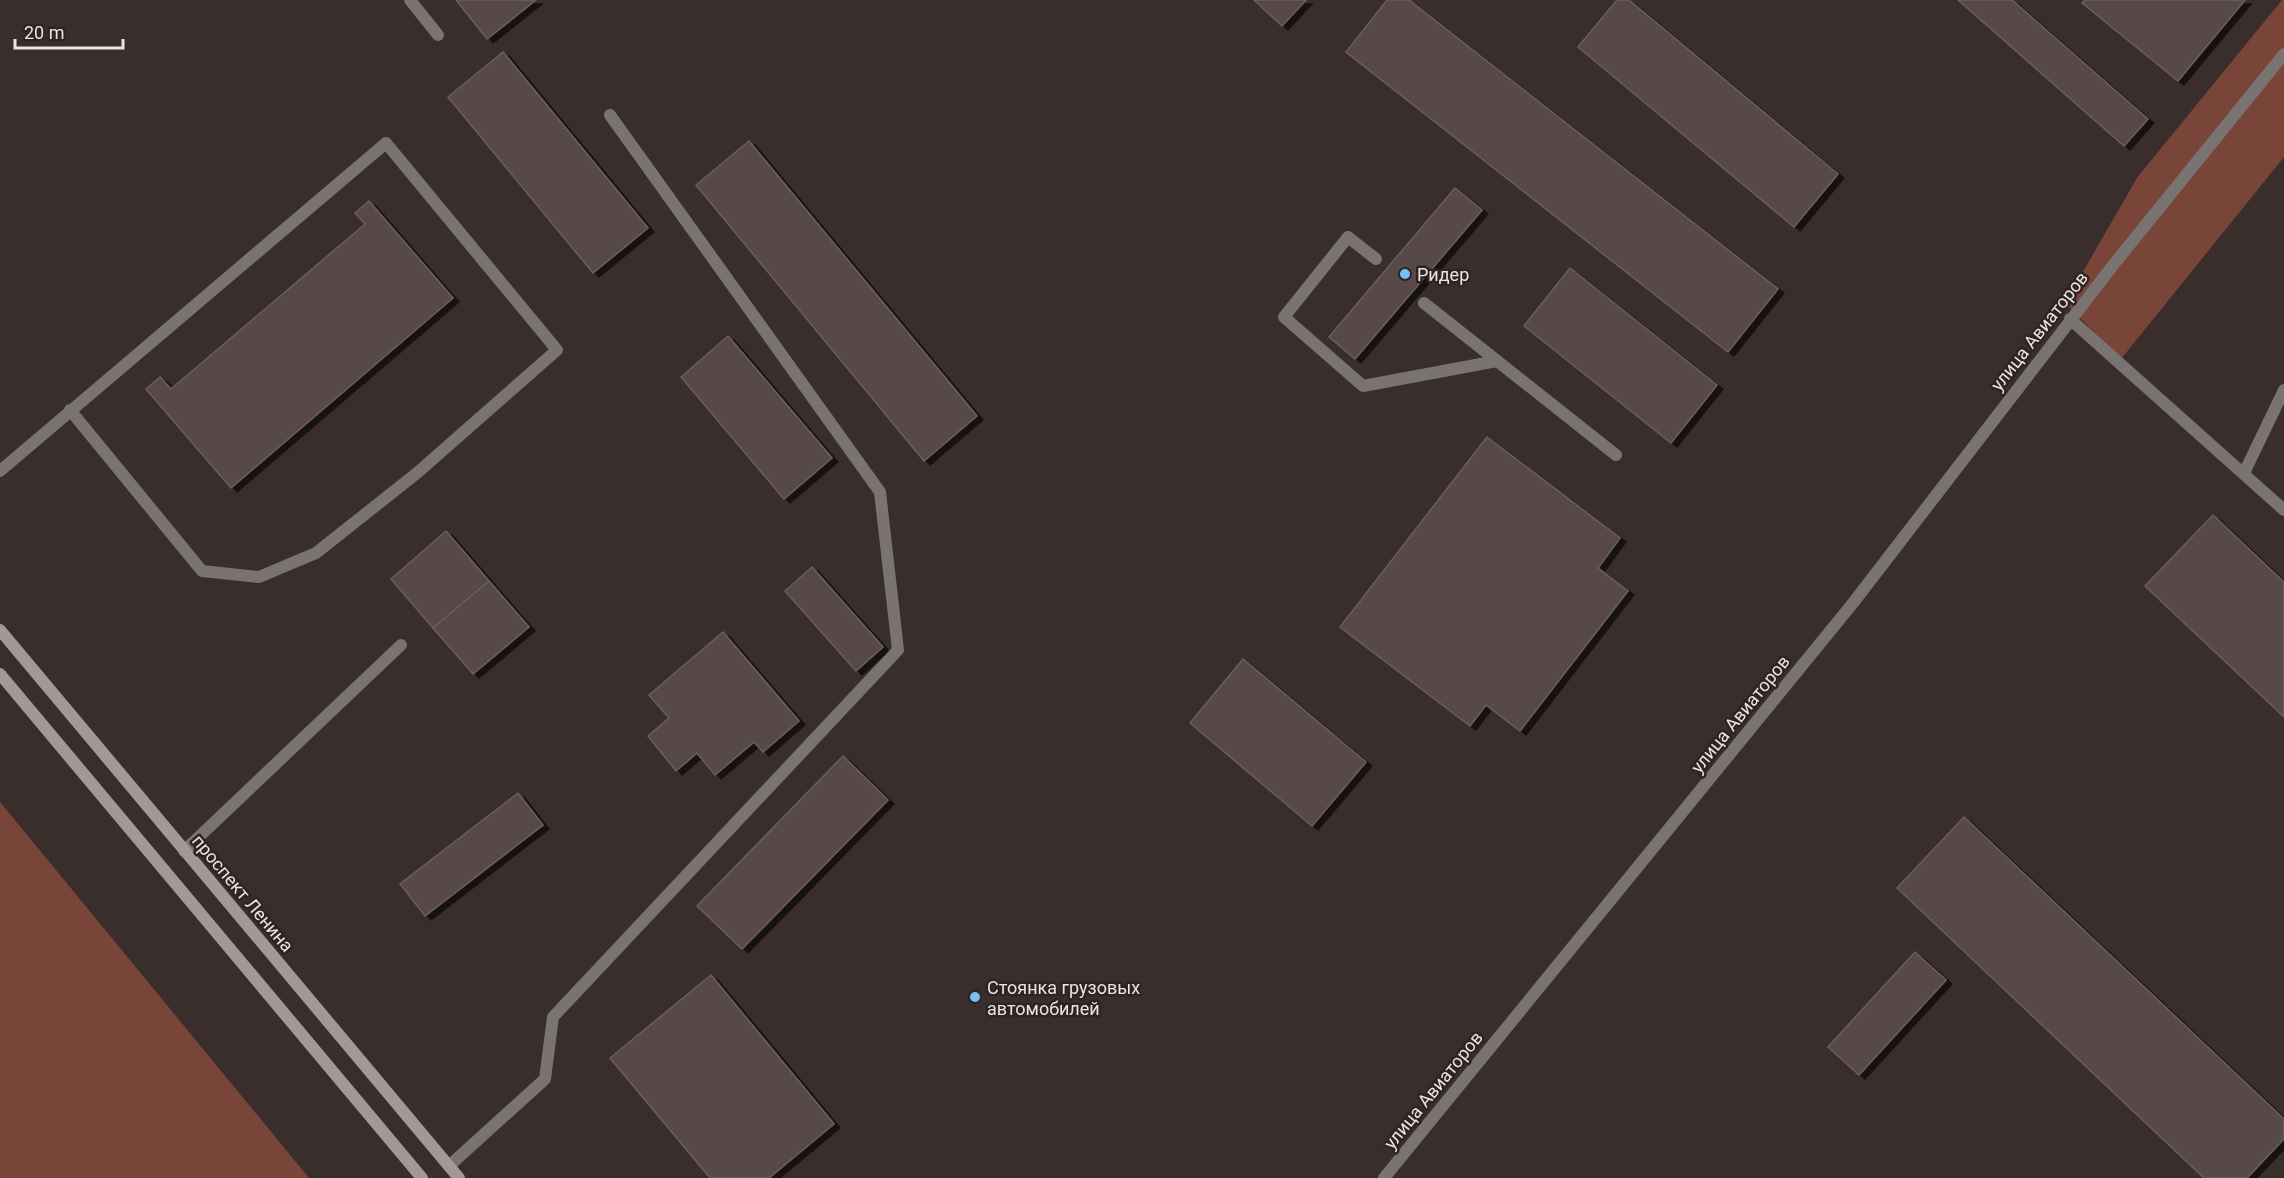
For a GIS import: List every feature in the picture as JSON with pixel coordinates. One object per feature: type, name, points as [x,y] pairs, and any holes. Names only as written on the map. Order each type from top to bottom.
[{"type":"main road","name":"проспект Ленина","points":[[0,630],[459,1178]]},
{"type":"main road","points":[[0,674],[423,1178]]},
{"type":"street","points":[[410,0],[438,35]]},
{"type":"street","name":"улица Авиаторов","points":[[1384,1178],[1853,603],[2070,319],[2284,54]]},
{"type":"street","points":[[449,1166],[545,1079],[553,1017],[898,650],[880,492],[610,115]]},
{"type":"street","points":[[0,471],[70,410],[386,143],[557,350],[417,473],[316,553],[259,577],[202,571],[70,410]]},
{"type":"street","points":[[1376,260],[1348,237],[1284,318],[1363,386],[1497,361]]},
{"type":"street","points":[[1424,303],[1616,455]]},
{"type":"street","points":[[2070,319],[2284,510]]},
{"type":"street","points":[[2244,473],[2284,390]]},
{"type":"street","points":[[184,851],[401,645]]},
{"type":"shaded area","points":[[2284,0],[2284,157],[2121,359],[2065,303],[2136,179]]},
{"type":"shaded area","points":[[0,802],[309,1178],[0,1178]]},
{"type":"building","points":[[456,0],[536,0],[487,39]]},
{"type":"building","points":[[1254,0],[1306,0],[1282,26]]},
{"type":"building","points":[[1387,0],[1409,0],[1778,289],[1728,352],[1346,52]]},
{"type":"building","points":[[1617,0],[1629,0],[1838,174],[1794,227],[1578,47]]},
{"type":"building","points":[[1958,0],[2012,0],[2148,119],[2124,146]]},
{"type":"building","points":[[2085,0],[2245,0],[2178,81],[2082,3]]},
{"type":"building","points":[[503,52],[648,228],[593,273],[448,97]]},
{"type":"building","points":[[749,141],[977,416],[924,461],[696,185]]},
{"type":"building","name":"Ридер","points":[[1455,188],[1482,210],[1355,359],[1329,337]]},
{"type":"building","points":[[369,201],[453,298],[231,488],[146,389],[160,377],[171,389],[365,224],[355,213]]},
{"type":"building","points":[[1570,268],[1717,385],[1671,443],[1524,326]]},
{"type":"building","points":[[728,336],[832,458],[784,499],[681,377]]},
{"type":"building","points":[[1487,437],[1620,538],[1598,568],[1628,591],[1520,731],[1486,705],[1470,726],[1340,627]]},
{"type":"building","points":[[2213,515],[2284,582],[2284,717],[2145,586]]},
{"type":"building","points":[[446,531],[489,581],[433,628],[391,579]]},
{"type":"building","points":[[812,567],[883,647],[856,671],[785,591]]},
{"type":"building","points":[[489,581],[529,627],[473,674],[433,628]]},
{"type":"building","points":[[723,632],[799,721],[763,752],[754,742],[715,775],[697,753],[676,771],[648,736],[669,718],[649,695]]},
{"type":"building","points":[[1243,659],[1366,762],[1312,826],[1190,723]]},
{"type":"building","points":[[843,756],[888,800],[742,949],[697,906]]},
{"type":"building","points":[[518,793],[543,825],[425,916],[400,884]]},
{"type":"building","points":[[1964,817],[2284,1119],[2284,1139],[2247,1178],[2204,1178],[1897,888]]},
{"type":"building","points":[[1915,952],[1946,980],[1859,1075],[1828,1047]]},
{"type":"building","points":[[711,975],[834,1124],[769,1178],[710,1178],[610,1058]]},
{"type":"place","name":"Ридер","points":[[1405,274]]},
{"type":"place","name":"Стоянка грузовых автомобилей","points":[[975,997]]}]
